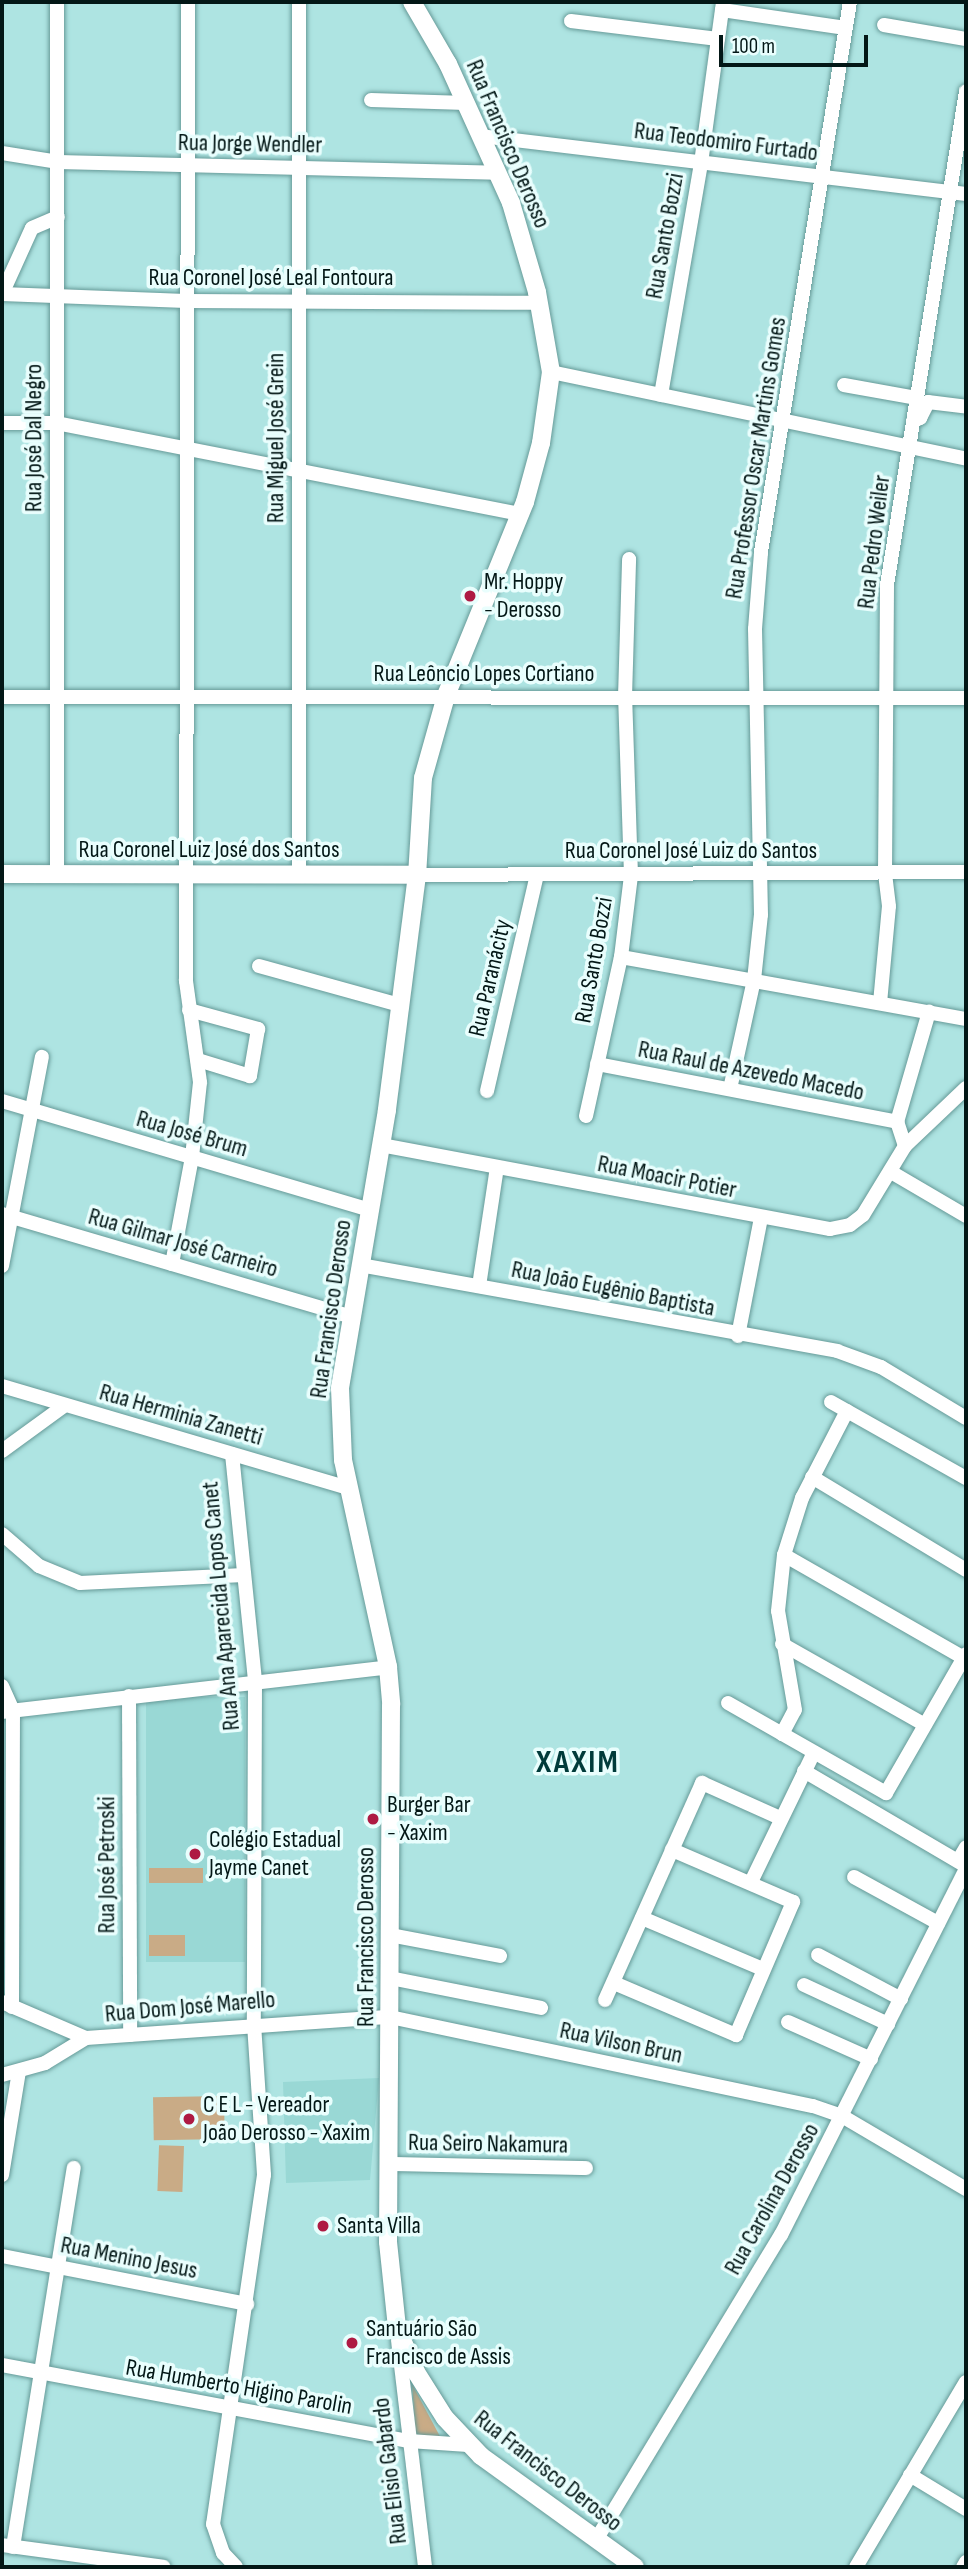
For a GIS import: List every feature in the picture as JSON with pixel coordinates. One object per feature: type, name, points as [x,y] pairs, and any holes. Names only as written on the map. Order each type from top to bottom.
[{"type":"main road","name":"Rua Francisco Derosso","points":[[412,2],[466,103],[511,203],[540,303],[551,372],[541,443],[520,514],[446,696],[423,778],[416,874],[381,1145],[340,1388],[348,1488],[388,1667],[388,2242],[397,2328],[416,2372],[468,2445],[635,2567]]},
{"type":"main road","name":"Rua Coronel Luiz José dos Santos","points":[[2,874],[416,874]]},
{"type":"street","name":"Rua José Dal Negro","points":[[57,2],[57,874]]},
{"type":"street","points":[[172,1264],[192,1157],[198,1060],[189,1010],[185,874],[188,2]]},
{"type":"street","name":"Rua Miguel José Grein","points":[[299,2],[299,874]]},
{"type":"street","name":"Rua Professor Oscar Martins Gomes","points":[[730,1089],[754,980],[759,874],[757,593],[850,2]]},
{"type":"street","points":[[722,6],[846,28]]},
{"type":"street","name":"Rua Santo Bozzi","points":[[660,395],[701,163],[722,6]]},
{"type":"street","points":[[571,21],[718,39]]},
{"type":"street","points":[[884,25],[966,39]]},
{"type":"street","name":"Rua Pedro Weiler","points":[[880,1003],[889,906],[885,873],[887,585],[966,90]]},
{"type":"street","points":[[371,100],[466,103]]},
{"type":"street","name":"Rua Teodomiro Furtado","points":[[480,135],[966,194]]},
{"type":"street","name":"Rua Jorge Wendler","points":[[2,153],[58,162],[497,173]]},
{"type":"street","points":[[2,294],[32,228],[58,217]]},
{"type":"street","name":"Rua Coronel José Leal Fontoura","points":[[2,294],[186,301],[540,303]]},
{"type":"street","points":[[551,372],[966,459]]},
{"type":"street","points":[[845,386],[916,398]]},
{"type":"street","points":[[913,421],[928,402],[966,407]]},
{"type":"street","points":[[2,423],[56,424],[520,514]]},
{"type":"street","name":"Rua Santo Bozzi","points":[[586,1116],[621,957],[631,875],[625,697],[629,559]]},
{"type":"street","name":"Rua Leôncio Lopes Cortiano","points":[[2,697],[966,698]]},
{"type":"street","name":"Rua Coronel José Luiz do Santos","points":[[416,874],[966,872]]},
{"type":"street","name":"Rua Paranácity","points":[[487,1091],[537,875]]},
{"type":"street","points":[[621,957],[966,1019]]},
{"type":"street","points":[[259,966],[400,1005]]},
{"type":"street","points":[[189,1010],[258,1029],[250,1076],[198,1060]]},
{"type":"street","points":[[905,1146],[897,1122],[929,1012]]},
{"type":"street","points":[[2,1266],[7,1215],[42,1057]]},
{"type":"street","name":"Rua Raul de Azevedo Macedo","points":[[597,1064],[897,1122]]},
{"type":"street","name":"Rua Moacir Potier","points":[[381,1145],[830,1229],[850,1224],[863,1215],[905,1146],[966,1088]]},
{"type":"street","name":"Rua José Brum","points":[[2,1101],[370,1210]]},
{"type":"street","points":[[479,1286],[497,1167]]},
{"type":"street","points":[[891,1172],[966,1216]]},
{"type":"street","name":"Rua Gilmar José Carneiro","points":[[7,1215],[352,1317]]},
{"type":"street","points":[[738,1336],[761,1218]]},
{"type":"street","name":"Rua João Eugênio Baptista","points":[[360,1265],[858,1356],[966,1418]]},
{"type":"street","name":"Rua Herminia Zanetti","points":[[2,1386],[348,1488]]},
{"type":"street","points":[[831,1402],[966,1478]]},
{"type":"street","points":[[2,1451],[65,1405]]},
{"type":"street","points":[[782,1734],[795,1710],[782,1644],[778,1589],[784,1555],[802,1498],[847,1411]]},
{"type":"street","name":"Rua Ana Aparecida Lopos Canet","points":[[232,1454],[255,1681],[254,2024],[264,2175],[213,2524],[223,2553],[236,2567]]},
{"type":"street","points":[[812,1478],[966,1570]]},
{"type":"street","points":[[802,1498],[830,1488]]},
{"type":"street","points":[[2,1534],[38,1566],[80,1583],[244,1575]]},
{"type":"street","points":[[784,1555],[965,1656],[876,1812]]},
{"type":"street","points":[[782,1644],[925,1725]]},
{"type":"street","points":[[787,1669],[803,1656]]},
{"type":"street","points":[[7,1712],[388,1667]]},
{"type":"street","points":[[2,1686],[7,1712],[7,2005],[86,2038]]},
{"type":"street","name":"Rua José Petroski","points":[[129,1696],[130,2035]]},
{"type":"street","points":[[728,1703],[886,1793]]},
{"type":"street","points":[[751,1882],[814,1752]]},
{"type":"street","points":[[804,1771],[963,1865]]},
{"type":"street","points":[[843,1792],[847,1771]]},
{"type":"street","points":[[605,2000],[702,1783],[780,1818]]},
{"type":"street","name":"Rua Carolina Derosso","points":[[596,2540],[781,2235],[938,1923],[963,1865],[966,1847]]},
{"type":"street","points":[[614,1983],[736,2035],[793,1902],[672,1850]]},
{"type":"street","points":[[854,1877],[938,1923]]},
{"type":"street","points":[[642,1917],[764,1969]]},
{"type":"street","points":[[390,1935],[500,1956]]},
{"type":"street","points":[[818,1955],[901,1999]]},
{"type":"street","points":[[390,1979],[541,2008]]},
{"type":"street","points":[[804,1984],[888,2024]]},
{"type":"street","name":"Rua Dom José Marello","points":[[2,2075],[65,2054],[86,2038],[254,2024],[390,2017]]},
{"type":"street","name":"Rua Vilson Brun","points":[[390,2017],[842,2116],[966,2189]]},
{"type":"street","points":[[788,2022],[871,2059]]},
{"type":"street","points":[[2,2175],[19,2071]]},
{"type":"street","name":"Rua Seiro Nakamura","points":[[389,2164],[586,2168]]},
{"type":"street","points":[[74,2168],[44,2374],[7,2546],[164,2567]]},
{"type":"street","name":"Rua Menino Jesus","points":[[2,2256],[247,2304]]},
{"type":"street","name":"Rua Elisio Gabardo","points":[[397,2328],[425,2567]]},
{"type":"street","name":"Rua Humberto Higino Parolin","points":[[2,2365],[409,2441],[468,2445]]},
{"type":"street","points":[[856,2567],[966,2382]]},
{"type":"street","points":[[910,2475],[966,2509]]},
{"type":"street","points":[[963,2567],[966,2563]]},
{"type":"shaded area","name":"Colégio Estadual Jayme Canet","points":[[146,1697],[245,1697],[245,1962],[146,1962]]},
{"type":"shaded area","points":[[149,1868],[203,1868],[203,1883],[149,1883]]},
{"type":"shaded area","points":[[149,1935],[185,1935],[185,1956],[149,1956]]},
{"type":"shaded area","points":[[379,2078],[370,2180],[286,2183],[283,2082]]},
{"type":"shaded area","name":"C E L - Vereador João Derosso - Xaxim","points":[[224,2096],[225,2139],[154,2140],[153,2097]]},
{"type":"shaded area","points":[[159,2145],[184,2146],[182,2192],[157,2191]]},
{"type":"shaded area","points":[[412,2384],[443,2442],[416,2438]]},
{"type":"place","name":"Mr. Hoppy - Derosso","points":[[470,596]]},
{"type":"place","name":"Burger Bar - Xaxim","points":[[373,1819]]},
{"type":"place","name":"Colégio Estadual Jayme Canet","points":[[195,1854]]},
{"type":"place","name":"C E L - Vereador João Derosso - Xaxim","points":[[189,2119]]},
{"type":"place","name":"Santa Villa","points":[[323,2226]]},
{"type":"place","name":"Santuário São Francisco de Assis","points":[[352,2343]]},
{"type":"district","name":"XAXIM","points":[[578,1763]]}]
